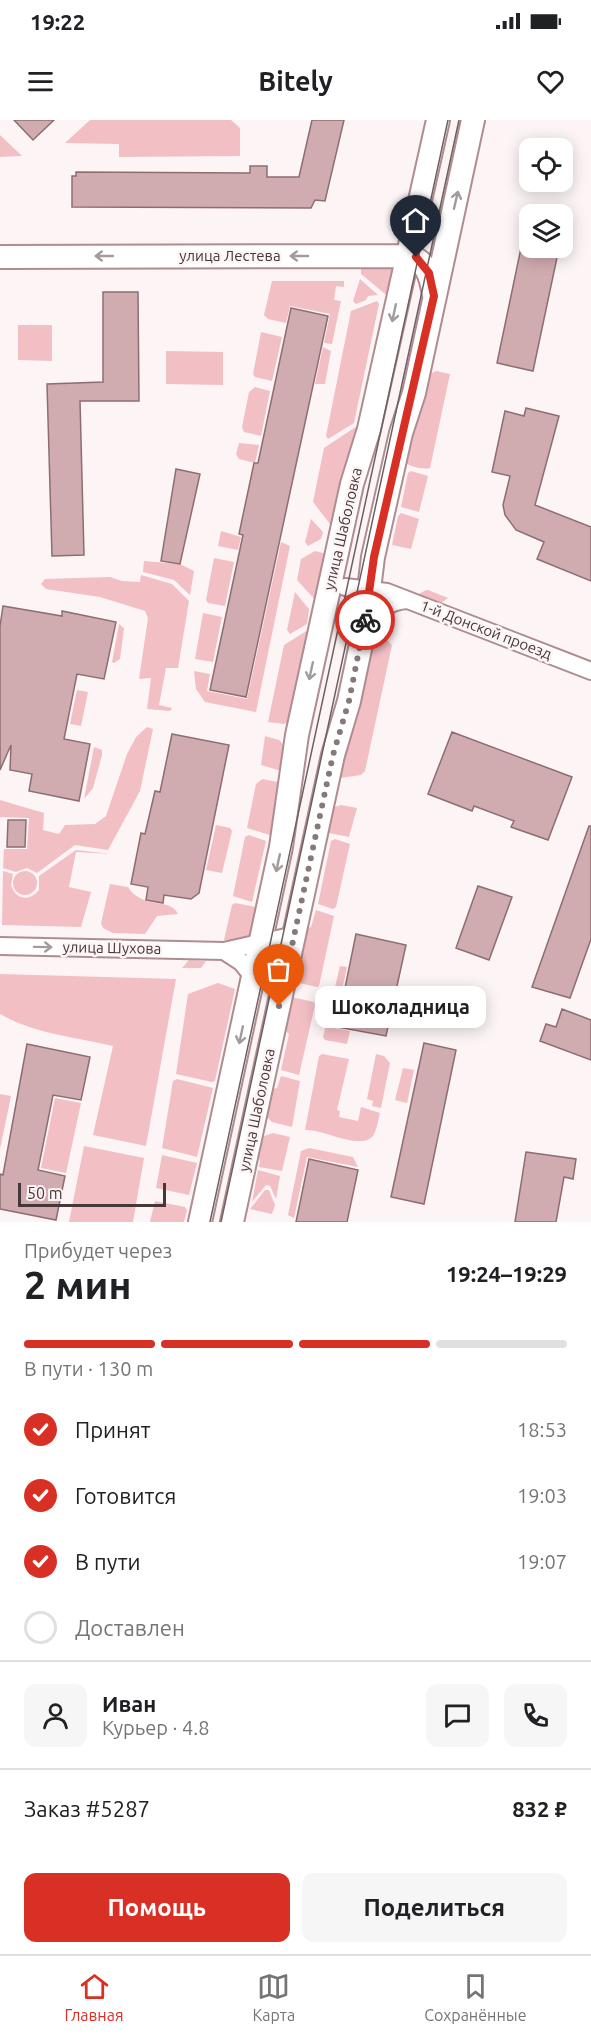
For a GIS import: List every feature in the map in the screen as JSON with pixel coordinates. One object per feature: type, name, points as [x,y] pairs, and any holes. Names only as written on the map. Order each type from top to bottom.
[{"type":"main road","name":"улица Шаболовка","points":[[200,1222],[282,847],[297,735],[336,585],[352,484],[369,429],[438,120]]},
{"type":"main road","name":"улица Шаболовка","points":[[232,1222],[330,765],[349,701],[400,433],[414,393],[473,120]]},
{"type":"main road","name":"улица Лестева","points":[[0,257],[406,256]]},
{"type":"main road","points":[[406,256],[416,257],[424,266],[434,296]]},
{"type":"street","name":"1-й Донской проезд","points":[[336,585],[369,589],[410,600],[591,672]]},
{"type":"street","points":[[364,630],[380,609],[397,601],[410,600]]},
{"type":"street","name":"улица Шухова","points":[[0,946],[225,951],[295,935]]},
{"type":"street","points":[[225,951],[241,962],[254,978]]},
{"type":"shaded area","points":[[90,120],[231,120],[240,128],[240,156],[119,157],[119,144],[65,143]]},
{"type":"shaded area","points":[[0,135],[22,156],[0,157]]},
{"type":"shaded area","points":[[361,262],[390,267],[394,275],[392,291],[385,294],[361,274]]},
{"type":"shaded area","points":[[360,279],[378,295],[368,296],[366,300],[356,304],[353,301]]},
{"type":"shaded area","points":[[272,281],[344,281],[344,287],[336,286],[334,300],[341,301],[332,344],[324,343],[330,314],[290,306],[286,323],[268,319],[264,315]]},
{"type":"shaded area","points":[[377,301],[379,304],[354,423],[328,439],[326,436],[351,311]]},
{"type":"shaded area","points":[[18,325],[52,325],[52,361],[18,360]]},
{"type":"shaded area","points":[[261,332],[282,337],[272,381],[255,377],[253,374]]},
{"type":"shaded area","points":[[323,347],[331,351],[325,384],[315,384]]},
{"type":"shaded area","points":[[166,351],[223,352],[223,385],[166,384]]},
{"type":"shaded area","points":[[436,371],[450,374],[430,468],[419,468],[401,460],[428,375]]},
{"type":"shaded area","points":[[255,387],[270,391],[261,436],[244,432],[242,427],[249,392]]},
{"type":"shaded area","points":[[357,426],[359,427],[333,528],[313,502],[324,448]]},
{"type":"shaded area","points":[[239,443],[259,445],[255,463],[239,459],[236,454]]},
{"type":"shaded area","points":[[411,471],[428,476],[419,512],[401,507],[408,473]]},
{"type":"shaded area","points":[[401,513],[419,519],[411,549],[392,545],[398,516]]},
{"type":"shaded area","points":[[311,519],[323,532],[321,539],[308,546],[305,542]]},
{"type":"shaded area","points":[[221,531],[241,537],[238,550],[218,546]]},
{"type":"shaded area","points":[[281,542],[290,546],[256,712],[205,702],[196,689],[194,671],[210,674],[207,691],[247,699]]},
{"type":"shaded area","points":[[315,551],[327,554],[319,604],[297,580],[301,559]]},
{"type":"shaded area","points":[[214,558],[234,562],[225,606],[208,603],[206,600]]},
{"type":"shaded area","points":[[144,561],[180,564],[194,571],[190,595],[174,580],[143,572]]},
{"type":"shaded area","points":[[141,575],[172,584],[189,601],[178,668],[166,668],[159,705],[172,708],[170,711],[147,709],[151,678],[139,679],[148,618],[145,611],[100,597],[46,589],[41,584],[45,579],[110,577],[122,581],[140,582]]},
{"type":"shaded area","points":[[426,590],[448,598],[441,603],[419,594]]},
{"type":"shaded area","points":[[295,592],[309,609],[307,624],[290,634],[287,630]]},
{"type":"shaded area","points":[[203,613],[222,617],[213,662],[195,659]]},
{"type":"shaded area","points":[[119,624],[124,628],[120,659],[114,663],[112,662]]},
{"type":"shaded area","points":[[316,625],[291,721],[284,724],[268,722],[284,645]]},
{"type":"shaded area","points":[[373,638],[387,640],[392,645],[365,771],[361,775],[334,779]]},
{"type":"shaded area","points":[[77,690],[88,692],[81,726],[70,724]]},
{"type":"shaded area","points":[[147,727],[153,729],[140,791],[108,850],[75,845],[37,873],[27,868],[16,872],[3,868],[4,849],[27,849],[29,818],[0,817],[0,800],[44,813],[43,830],[59,834],[65,825],[95,824],[106,816],[127,754],[136,737]]},
{"type":"shaded area","points":[[265,736],[279,740],[284,745],[285,772],[261,765]]},
{"type":"shaded area","points":[[94,747],[102,750],[102,755],[93,788],[84,799]]},
{"type":"shaded area","points":[[262,779],[283,783],[277,829],[270,835],[247,828],[256,784]]},
{"type":"shaded area","points":[[341,805],[357,808],[349,837],[329,833],[323,828],[331,808]]},
{"type":"shaded area","points":[[216,825],[230,828],[232,831],[222,873],[206,870]]},
{"type":"shaded area","points":[[249,835],[266,841],[252,902],[233,896],[245,837]]},
{"type":"shaded area","points":[[335,839],[350,844],[336,907],[333,909],[318,904],[331,841]]},
{"type":"shaded area","points":[[76,850],[112,854],[76,852],[69,887],[91,892],[81,927],[2,925],[3,871],[13,874],[11,885],[16,894],[27,898],[39,890],[39,876]]},
{"type":"shaded area","points":[[25,871],[34,874],[37,883],[34,892],[25,895],[16,892],[13,883],[16,874]]},
{"type":"shaded area","points":[[110,884],[128,887],[141,899],[169,906],[178,914],[157,916],[145,934],[113,933],[103,928],[101,923]]},
{"type":"shaded area","points":[[235,903],[256,907],[261,913],[251,937],[238,941],[224,940],[232,905]]},
{"type":"shaded area","points":[[316,910],[334,916],[317,987],[290,981],[301,931],[311,927]]},
{"type":"shaded area","points":[[189,960],[206,961],[201,968],[182,968]]},
{"type":"shaded area","points":[[340,966],[347,967],[334,1028],[350,1031],[347,1044],[325,1040],[323,1037]]},
{"type":"shaded area","points":[[0,974],[176,979],[146,1146],[93,1135],[113,1046],[41,1031],[0,1014]]},
{"type":"shaded area","points":[[218,983],[235,989],[215,1081],[176,1074],[188,994]]},
{"type":"shaded area","points":[[287,996],[314,1002],[315,1005],[299,1075],[281,1070],[289,1034],[281,1027]]},
{"type":"shaded area","points":[[322,1054],[349,1059],[337,1110],[340,1111],[339,1117],[358,1121],[361,1107],[380,1113],[374,1134],[367,1140],[350,1140],[305,1130],[319,1056]]},
{"type":"shaded area","points":[[376,1054],[384,1056],[390,1063],[381,1108],[372,1106],[373,1101],[367,1099]]},
{"type":"shaded area","points":[[403,1068],[414,1070],[407,1103],[395,1100]]},
{"type":"shaded area","points":[[281,1076],[300,1081],[292,1127],[272,1122],[264,1114],[266,1091],[277,1088]]},
{"type":"shaded area","points":[[177,1079],[213,1088],[197,1157],[162,1148],[173,1081]]},
{"type":"shaded area","points":[[0,1094],[11,1096],[0,1149]]},
{"type":"shaded area","points":[[55,1098],[81,1103],[66,1173],[41,1168]]},
{"type":"shaded area","points":[[273,1133],[290,1137],[282,1171],[259,1167],[260,1160],[253,1153],[261,1137]]},
{"type":"shaded area","points":[[84,1146],[144,1158],[133,1222],[69,1222]]},
{"type":"shaded area","points":[[309,1148],[353,1157],[358,1167],[307,1157],[294,1218],[288,1215],[301,1151]]},
{"type":"shaded area","points":[[162,1155],[197,1163],[189,1195],[156,1188]]},
{"type":"shaded area","points":[[258,1170],[280,1176],[276,1199],[270,1186],[266,1185],[252,1202]]},
{"type":"shaded area","points":[[265,1190],[269,1190],[275,1205],[272,1214],[250,1209]]},
{"type":"shaded area","points":[[155,1201],[185,1207],[187,1210],[184,1222],[150,1222]]},
{"type":"building","points":[[14,120],[54,120],[33,140]]},
{"type":"building","points":[[312,120],[344,120],[325,201],[315,200],[311,208],[72,207],[72,176],[76,176],[76,172],[250,173],[250,166],[267,166],[267,177],[299,177]]},
{"type":"building","points":[[519,258],[557,258],[533,371],[497,363]]},
{"type":"building","points":[[103,292],[138,292],[139,401],[80,401],[84,555],[52,556],[47,384],[103,382]]},
{"type":"building","points":[[291,308],[328,316],[246,697],[210,690],[243,535],[239,534],[254,463],[258,463]]},
{"type":"building","points":[[526,408],[559,416],[535,505],[591,527],[591,581],[537,559],[544,542],[516,530],[505,515],[503,505],[510,476],[492,472],[505,411],[524,416]]},
{"type":"building","points":[[176,469],[200,474],[180,564],[161,561]]},
{"type":"building","points":[[3,606],[62,616],[62,611],[116,622],[104,679],[77,674],[64,739],[90,744],[79,801],[29,791],[32,774],[10,770],[11,745],[0,770],[0,626]]},
{"type":"building","points":[[452,732],[572,777],[548,840],[511,827],[514,821],[474,806],[472,811],[428,794]]},
{"type":"building","points":[[172,734],[229,745],[199,893],[191,899],[164,895],[163,903],[146,900],[148,887],[131,884],[141,833],[145,834],[155,791],[160,792]]},
{"type":"building","points":[[8,820],[26,820],[25,847],[7,847]]},
{"type":"building","points":[[589,826],[591,826],[591,939],[570,998],[532,987]]},
{"type":"building","points":[[478,886],[512,897],[489,960],[456,948]]},
{"type":"building","points":[[356,934],[406,945],[386,1036],[337,1027]]},
{"type":"building","points":[[562,1009],[591,1020],[591,1060],[540,1041],[546,1024],[556,1027]]},
{"type":"building","points":[[424,1043],[456,1050],[424,1204],[391,1197]]},
{"type":"building","points":[[27,1044],[90,1057],[81,1100],[53,1095],[38,1170],[65,1176],[56,1220],[0,1209],[0,1174],[3,1175]]},
{"type":"building","points":[[526,1152],[576,1159],[573,1179],[564,1177],[556,1222],[515,1222]]},
{"type":"building","points":[[309,1159],[358,1170],[347,1222],[296,1222]]},
{"type":"tram line","points":[[210,1222],[448,120]]},
{"type":"tram line","points":[[221,1222],[459,120]]},
{"type":"way so far","points":[[279,1006],[333,755],[349,701],[365,620]]},
{"type":"place","name":"Шоколадница","points":[[279,1006]]},
{"type":"route","points":[[365,620],[374,557],[400,433],[414,393],[434,296],[429,273],[416,257]]}]
